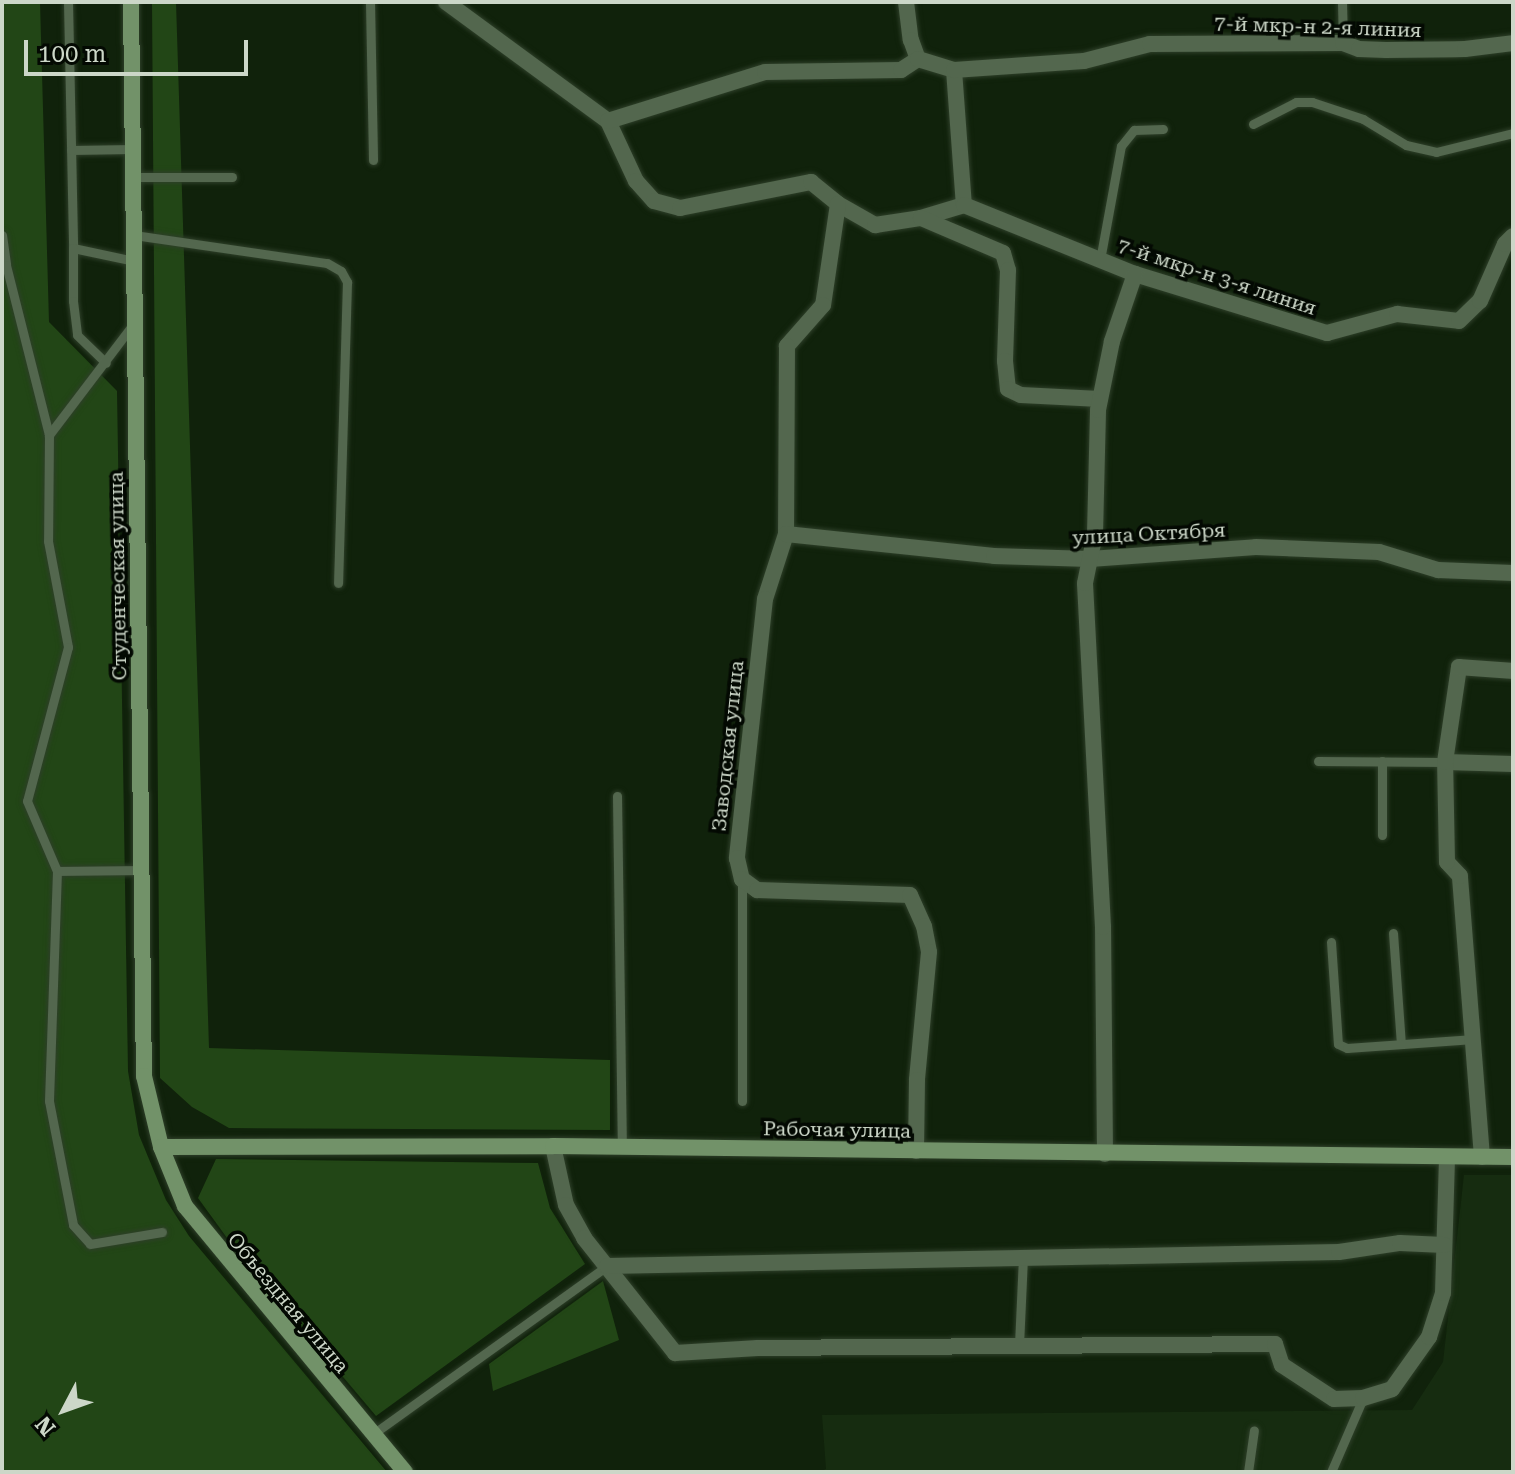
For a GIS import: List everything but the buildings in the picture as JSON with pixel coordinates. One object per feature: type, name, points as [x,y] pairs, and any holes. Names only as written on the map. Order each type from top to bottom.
[{"type":"main road","name":"Студенческая улица","points":[[131,2],[144,1076],[161,1147]]},
{"type":"main road","name":"Рабочая улица","points":[[161,1147],[553,1146],[1513,1157]]},
{"type":"main road","name":"Объездная улица","points":[[161,1147],[185,1206],[207,1237],[405,1472]]},
{"type":"street","points":[[446,2],[608,121],[636,181],[654,201],[680,208],[811,182],[838,204],[875,225],[921,218],[964,205],[954,70]]},
{"type":"street","points":[[608,121],[765,72],[901,70],[918,59],[911,40],[906,2]]},
{"type":"street","name":"7-й мкр-н 2-я линия","points":[[918,59],[954,70],[1084,61],[1150,44],[1343,43],[1359,49],[1386,50],[1465,49],[1513,43]]},
{"type":"street","name":"Заводская улица","points":[[742,879],[737,850],[765,599],[786,534],[787,346],[823,305],[838,204]]},
{"type":"street","name":"7-й мкр-н 3-я линия","points":[[964,205],[1135,274],[1327,333],[1397,314],[1459,321],[1480,301],[1505,244],[1513,236]]},
{"type":"street","points":[[921,218],[1003,253],[1008,270],[1005,361],[1008,389],[1021,395],[1100,399]]},
{"type":"street","points":[[1105,1154],[1103,927],[1085,583],[1095,534],[1100,399],[1112,341],[1135,274]]},
{"type":"street","name":"улица Октября","points":[[786,534],[994,556],[1090,559],[1256,547],[1379,552],[1438,570],[1513,573]]},
{"type":"street","points":[[1482,1157],[1460,876],[1447,862],[1445,762],[1459,667],[1513,671]]},
{"type":"street","points":[[1445,762],[1513,764]]},
{"type":"street","points":[[742,879],[757,890],[771,892],[910,895],[924,926],[929,952],[917,1080],[916,1151]]},
{"type":"street","points":[[553,1146],[566,1205],[584,1238],[675,1353],[758,1348],[1275,1344],[1282,1365],[1334,1399],[1363,1398],[1392,1389],[1429,1337],[1443,1293],[1447,1157]]},
{"type":"street","points":[[607,1266],[1339,1252],[1400,1243],[1444,1245]]},
{"type":"lane","points":[[68,2],[73,301],[77,335],[106,363]]},
{"type":"lane","points":[[370,2],[373,160]]},
{"type":"lane","points":[[1342,2],[1343,43]]},
{"type":"lane","points":[[1253,124],[1296,102],[1312,102],[1363,119],[1406,145],[1436,152],[1513,133]]},
{"type":"lane","points":[[1100,260],[1121,146],[1134,130],[1163,129]]},
{"type":"lane","points":[[71,150],[133,149]]},
{"type":"lane","points":[[133,177],[232,177]]},
{"type":"lane","points":[[2,235],[6,265],[49,435],[48,541],[68,647],[27,801],[57,871],[49,1101],[73,1225],[90,1244],[162,1232]]},
{"type":"lane","points":[[134,235],[327,263],[341,271],[347,282],[338,583]]},
{"type":"lane","points":[[73,248],[134,261]]},
{"type":"lane","points":[[49,435],[135,322]]},
{"type":"lane","points":[[1318,761],[1445,762]]},
{"type":"lane","points":[[1382,761],[1382,835]]},
{"type":"lane","points":[[617,796],[622,1147]]},
{"type":"lane","points":[[57,871],[141,870]]},
{"type":"lane","points":[[742,879],[742,1101]]},
{"type":"lane","points":[[1393,933],[1401,1044]]},
{"type":"lane","points":[[1331,942],[1338,1044],[1347,1048],[1474,1039]]},
{"type":"lane","points":[[1019,1345],[1023,1257]]},
{"type":"lane","points":[[373,1434],[607,1266]]},
{"type":"lane","points":[[1331,1472],[1363,1398]]},
{"type":"lane","points":[[1248,1472],[1254,1430]]},
{"type":"shaded area","points":[[2,2],[40,2],[49,322],[117,391],[128,1071],[139,1135],[166,1200],[189,1236],[387,1472],[2,1472]]},
{"type":"shaded area","points":[[152,2],[176,2],[209,1048],[610,1060],[610,1130],[229,1128],[192,1107],[160,1078]]},
{"type":"shaded area","points":[[216,1159],[538,1163],[550,1208],[585,1264],[376,1416],[235,1249],[198,1198]]},
{"type":"shaded area","points":[[1464,1175],[1513,1175],[1513,1472],[819,1472],[826,1469],[822,1415],[1412,1410],[1443,1362]]},
{"type":"shaded area","points":[[603,1281],[619,1340],[493,1391],[489,1364]]}]
